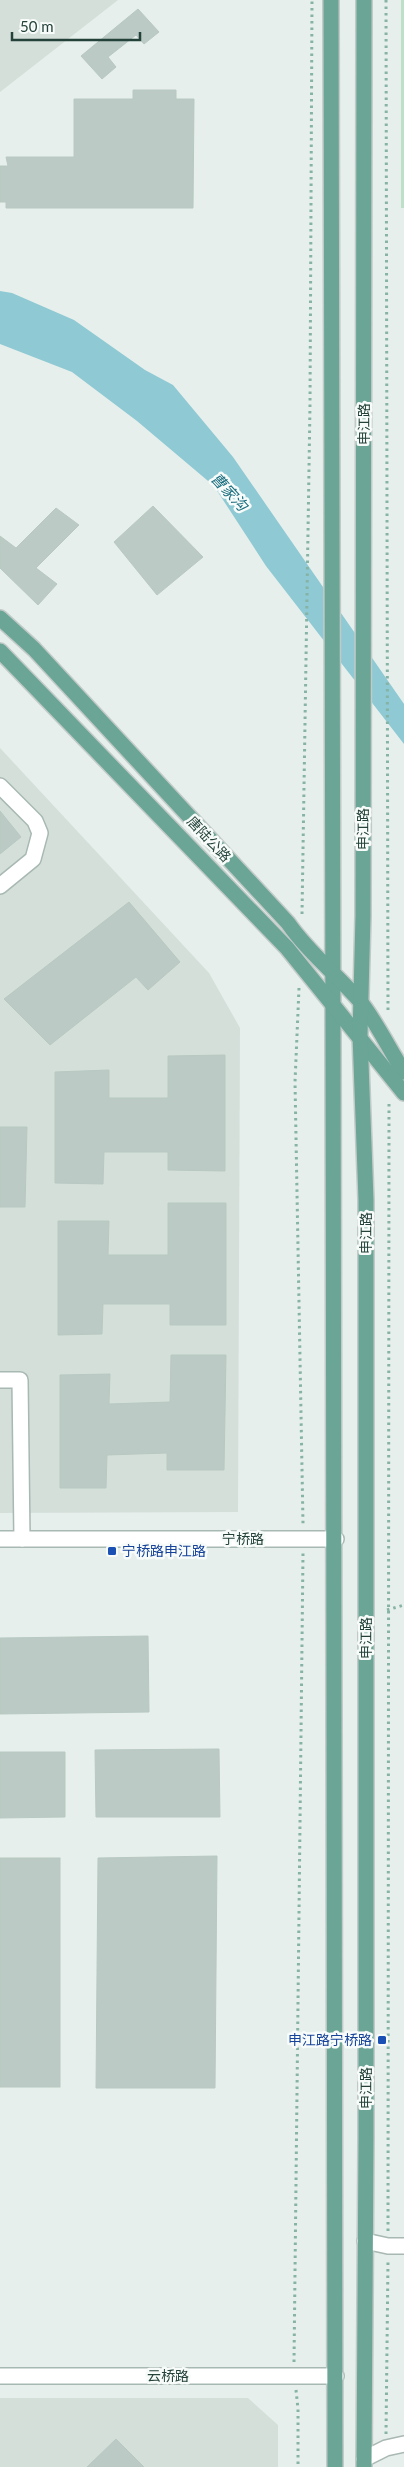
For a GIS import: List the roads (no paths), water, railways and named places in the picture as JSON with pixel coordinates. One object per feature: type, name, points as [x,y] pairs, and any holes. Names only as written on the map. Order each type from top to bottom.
[{"type":"main road","points":[[330,0],[328,443],[336,1539],[335,2467]]},
{"type":"main road","name":"申江路","points":[[364,0],[363,885],[360,1035],[366,1200],[364,2463]]},
{"type":"main road","name":"唐陆公路","points":[[0,618],[34,649],[288,923],[300,941],[331,969],[361,1002],[404,1072]]},
{"type":"main road","name":"唐陆公路","points":[[1,655],[287,948],[299,965],[360,1035],[404,1093]]},
{"type":"street","points":[[0,786],[35,821],[40,833],[33,859],[0,886]]},
{"type":"street","points":[[0,1380],[20,1380],[22,1539]]},
{"type":"street","name":"宁桥路","points":[[0,1539],[336,1539]]},
{"type":"street","points":[[364,2241],[388,2246],[404,2246]]},
{"type":"street","name":"云桥路","points":[[0,2376],[336,2376]]},
{"type":"street","points":[[364,2463],[386,2448],[404,2444]]},
{"type":"water","name":"曹家沟","points":[[0,291],[12,293],[74,320],[145,370],[173,385],[233,457],[404,704],[404,744],[266,566],[214,486],[137,421],[72,372],[0,344]]},
{"type":"place","name":"宁桥路申江路","points":[[112,1551]]},
{"type":"place","name":"申江路宁桥路","points":[[382,2040]]}]
